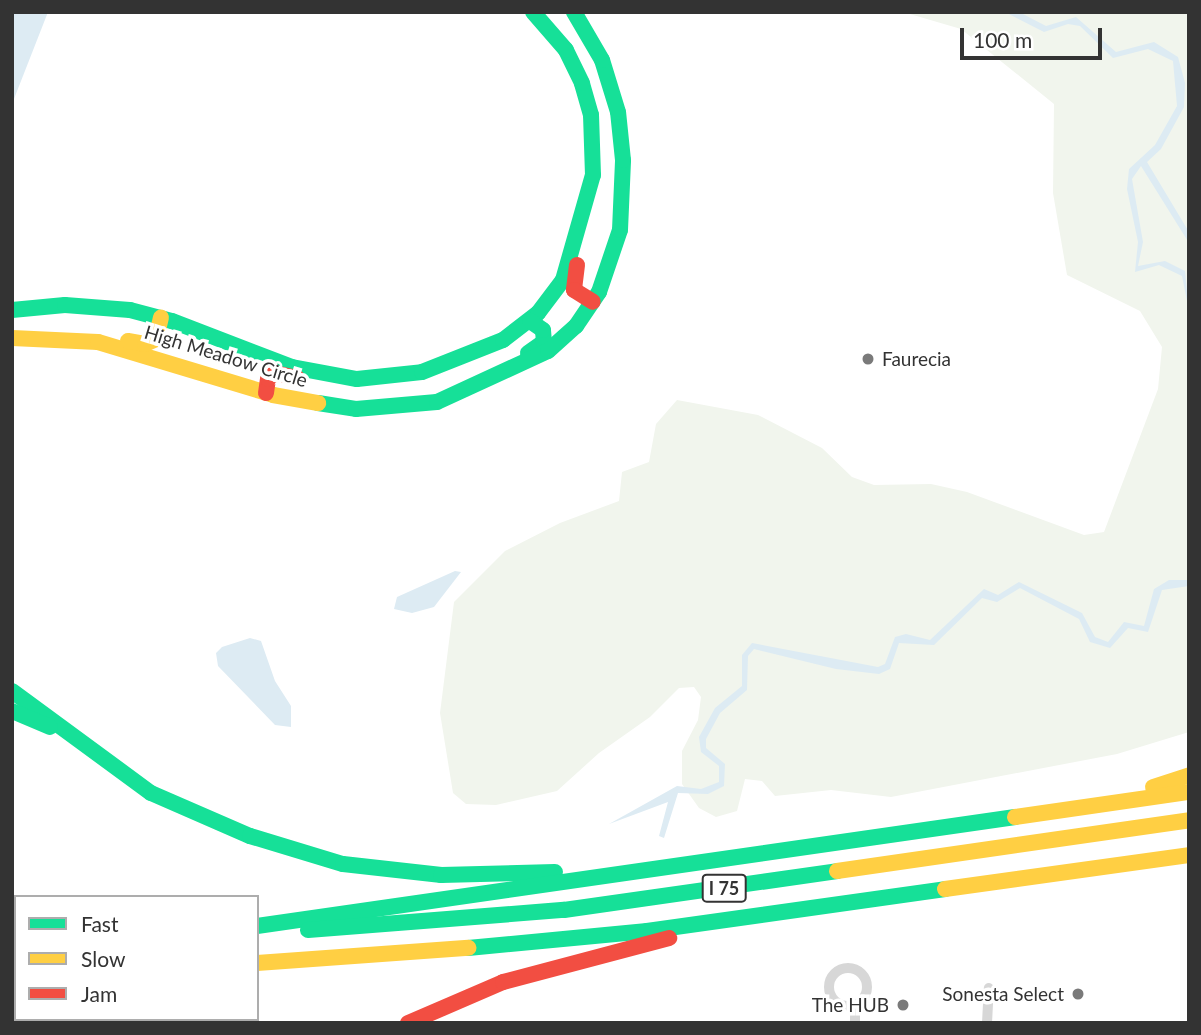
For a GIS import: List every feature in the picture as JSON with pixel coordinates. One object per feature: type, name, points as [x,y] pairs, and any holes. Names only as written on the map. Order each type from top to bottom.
[{"type":"main road","name":"High Meadow Circle","points":[[12,310],[109,307],[161,318],[313,373],[377,379],[443,365],[503,340],[530,321],[564,280],[593,175],[593,130],[582,83],[561,44],[533,12]]},
{"type":"main road","points":[[562,12],[593,43]]},
{"type":"main road","name":"High Meadow Circle","points":[[12,338],[58,337],[136,350],[266,393],[328,406],[384,409],[464,392],[548,351],[576,326],[593,302],[609,272],[620,230],[623,160],[612,86],[593,43],[574,12]]},
{"type":"main road","points":[[593,175],[597,197],[572,285],[577,294],[593,302]]},
{"type":"main road","points":[[58,337],[70,330],[145,344],[160,333],[161,318]]},
{"type":"main road","points":[[464,392],[475,379],[544,342],[543,330],[530,321]]},
{"type":"main road","points":[[266,393],[268,379],[275,373],[354,388],[377,379]]},
{"type":"main road","points":[[12,691],[88,747],[175,805],[250,836],[343,864],[441,875],[533,874],[765,855]]},
{"type":"main road","points":[[12,711],[88,747]]},
{"type":"main road","points":[[1083,805],[1189,775]]},
{"type":"main road","points":[[259,926],[765,855],[1083,805],[1189,792]]},
{"type":"main road","name":"I 75","points":[[259,932],[410,925],[578,908],[1189,820]]},
{"type":"main road","name":"I 75","points":[[259,963],[425,953],[736,920],[1189,855]]},
{"type":"main road","points":[[408,1023],[503,982],[736,920]]},
{"type":"street","points":[[987,1023],[989,988]]},
{"type":"street","points":[[855,1005],[855,1023]]},
{"type":"shaded area","points":[[12,12],[48,12],[12,104]]},
{"type":"shaded area","points":[[903,12],[1189,12],[1189,732],[1117,754],[891,797],[831,790],[775,796],[762,781],[745,779],[737,811],[716,817],[699,808],[682,784],[682,751],[698,720],[701,697],[694,687],[679,688],[650,717],[599,753],[557,791],[496,805],[466,804],[453,793],[440,713],[454,602],[505,551],[560,523],[619,501],[622,472],[649,462],[656,424],[677,400],[758,415],[822,448],[852,477],[874,485],[931,484],[967,492],[1084,535],[1104,532],[1158,389],[1162,347],[1140,311],[1067,275],[1053,193],[1054,104],[961,29]]},
{"type":"shaded area","points":[[1005,12],[1019,12],[1046,26],[1076,17],[1116,52],[1154,42],[1178,57],[1185,83],[1184,107],[1161,149],[1147,162],[1189,232],[1189,243],[1141,166],[1132,179],[1143,242],[1138,266],[1165,261],[1185,271],[1189,311],[1182,276],[1159,265],[1135,272],[1138,242],[1127,189],[1129,169],[1155,145],[1177,106],[1173,61],[1148,49],[1113,58],[1080,26],[1068,24],[1044,32]]},
{"type":"shaded area","points":[[455,571],[461,572],[434,607],[412,613],[394,609],[397,597]]},
{"type":"shaded area","points":[[1169,580],[1189,580],[1189,586],[1162,590],[1148,632],[1128,628],[1110,648],[1090,642],[1079,619],[1020,588],[997,602],[982,598],[934,645],[899,643],[890,669],[879,674],[836,669],[754,649],[748,656],[747,690],[720,713],[706,739],[706,748],[725,764],[724,786],[708,794],[678,793],[664,838],[659,836],[668,802],[609,824],[677,786],[701,789],[719,782],[719,766],[701,752],[699,737],[715,708],[742,686],[742,655],[752,643],[878,667],[885,664],[895,637],[906,634],[930,640],[984,589],[998,595],[1019,582],[1082,613],[1095,637],[1108,642],[1124,622],[1144,626],[1154,589]]},
{"type":"shaded area","points":[[250,638],[261,641],[275,681],[291,706],[291,727],[275,725],[218,666],[216,653],[222,647]]},
{"type":"traffic: fast","points":[[12,310],[65,305],[130,310],[172,321],[292,367],[357,379],[422,372],[503,340],[538,313],[563,280],[593,175],[591,115],[582,83],[566,50],[533,12]]},
{"type":"traffic: fast","points":[[318,403],[356,409],[437,402],[548,351],[576,326],[599,292],[620,230],[623,160],[618,112],[602,60],[574,12]]},
{"type":"traffic: fast","points":[[528,353],[544,342],[543,330],[530,321]]},
{"type":"traffic: fast","points":[[12,691],[151,793],[250,836],[343,864],[441,875],[555,872]]},
{"type":"traffic: fast","points":[[12,711],[50,727]]},
{"type":"traffic: fast","points":[[259,926],[1015,817]]},
{"type":"traffic: fast","points":[[308,930],[564,910],[837,871]]},
{"type":"traffic: fast","points":[[468,948],[647,931],[945,889]]},
{"type":"traffic: slow","points":[[128,341],[145,344],[156,339],[161,318]]},
{"type":"traffic: slow","points":[[12,338],[98,342],[273,395],[318,403]]},
{"type":"traffic: slow","points":[[1153,787],[1189,775]]},
{"type":"traffic: slow","points":[[1015,817],[1189,792]]},
{"type":"traffic: slow","points":[[837,871],[1189,820]]},
{"type":"traffic: slow","points":[[945,889],[1189,855]]},
{"type":"traffic: slow","points":[[259,963],[468,948]]},
{"type":"traffic: jam","points":[[577,265],[574,290],[593,302]]},
{"type":"traffic: jam","points":[[266,393],[268,379],[275,373],[297,378]]},
{"type":"traffic: jam","points":[[408,1023],[503,982],[669,938]]},
{"type":"place","name":"Faurecia","points":[[868,359]]},
{"type":"place","name":"Sonesta Select","points":[[1078,994]]},
{"type":"place","name":"The HUB","points":[[903,1005]]}]
